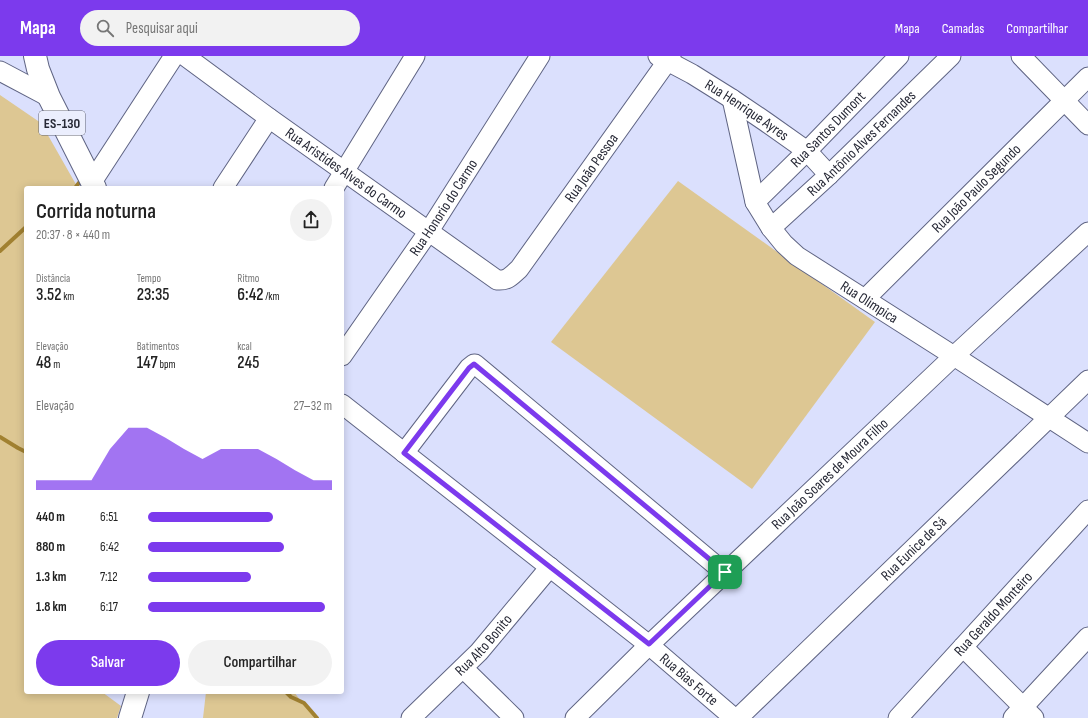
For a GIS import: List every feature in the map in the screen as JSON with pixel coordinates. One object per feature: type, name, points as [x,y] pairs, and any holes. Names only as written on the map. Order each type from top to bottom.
[{"type":"main road","name":"ES-130","points":[[35,56],[38,69],[49,97],[93,185]]},
{"type":"main road","points":[[130,718],[137,694]]},
{"type":"street","points":[[93,185],[174,56]]},
{"type":"street","name":"Rua Aristides Alves do Carmo","points":[[185,56],[269,118],[497,280],[510,278]]},
{"type":"street","points":[[335,186],[415,56]]},
{"type":"street","name":"Rua Honorio do Carmo","points":[[344,353],[429,231],[540,56]]},
{"type":"street","name":"Rua Santos Dumont","points":[[756,202],[899,56]]},
{"type":"street","name":"Rua Antônio Alves Fernandes","points":[[771,228],[829,175],[951,56]]},
{"type":"street","points":[[1021,56],[1088,125]]},
{"type":"street","name":"Rua Henrique Ayres","points":[[665,58],[732,99],[807,151],[829,175]]},
{"type":"street","name":"Rua João Pessoa","points":[[510,278],[519,269],[665,58]]},
{"type":"street","points":[[0,71],[49,97]]},
{"type":"street","name":"Rua João Paulo Segundo","points":[[865,299],[1088,77]]},
{"type":"street","name":"Rua Olimpica","points":[[732,99],[756,202],[771,228],[796,256],[954,356],[1088,444]]},
{"type":"street","points":[[225,186],[269,118]]},
{"type":"street","name":"Rua João Soares de Moura Filho","points":[[575,718],[649,644],[725,572],[1088,232]]},
{"type":"street","points":[[404,453],[469,368],[475,364],[725,572]]},
{"type":"street","name":"Rua Eunice de Sá","points":[[738,718],[1088,380]]},
{"type":"street","name":"Rua Bias Forte","points":[[344,406],[649,644],[734,718]]},
{"type":"street","name":"Rua Geraldo Monteiro","points":[[898,718],[1088,510]]},
{"type":"street","name":"Rua Alto Bonito","points":[[412,718],[479,652],[550,567]]},
{"type":"street","points":[[963,647],[1023,714],[1088,637]]},
{"type":"street","points":[[463,668],[514,718]]},
{"type":"shaded area","points":[[0,95],[41,123],[77,186],[24,186],[24,694],[105,694],[121,706],[117,718],[0,718]]},
{"type":"shaded area","points":[[678,181],[875,322],[752,489],[551,342]]},
{"type":"shaded area","points":[[206,694],[296,694],[316,718],[203,718]]},
{"type":"waterway","points":[[77,186],[82,179]]},
{"type":"waterway","points":[[0,251],[24,229]]},
{"type":"waterway","points":[[0,437],[24,451]]},
{"type":"waterway","points":[[288,694],[304,703],[317,718]]},
{"type":"route","points":[[475,364],[725,572],[649,644],[404,453],[469,368],[475,364]]}]
